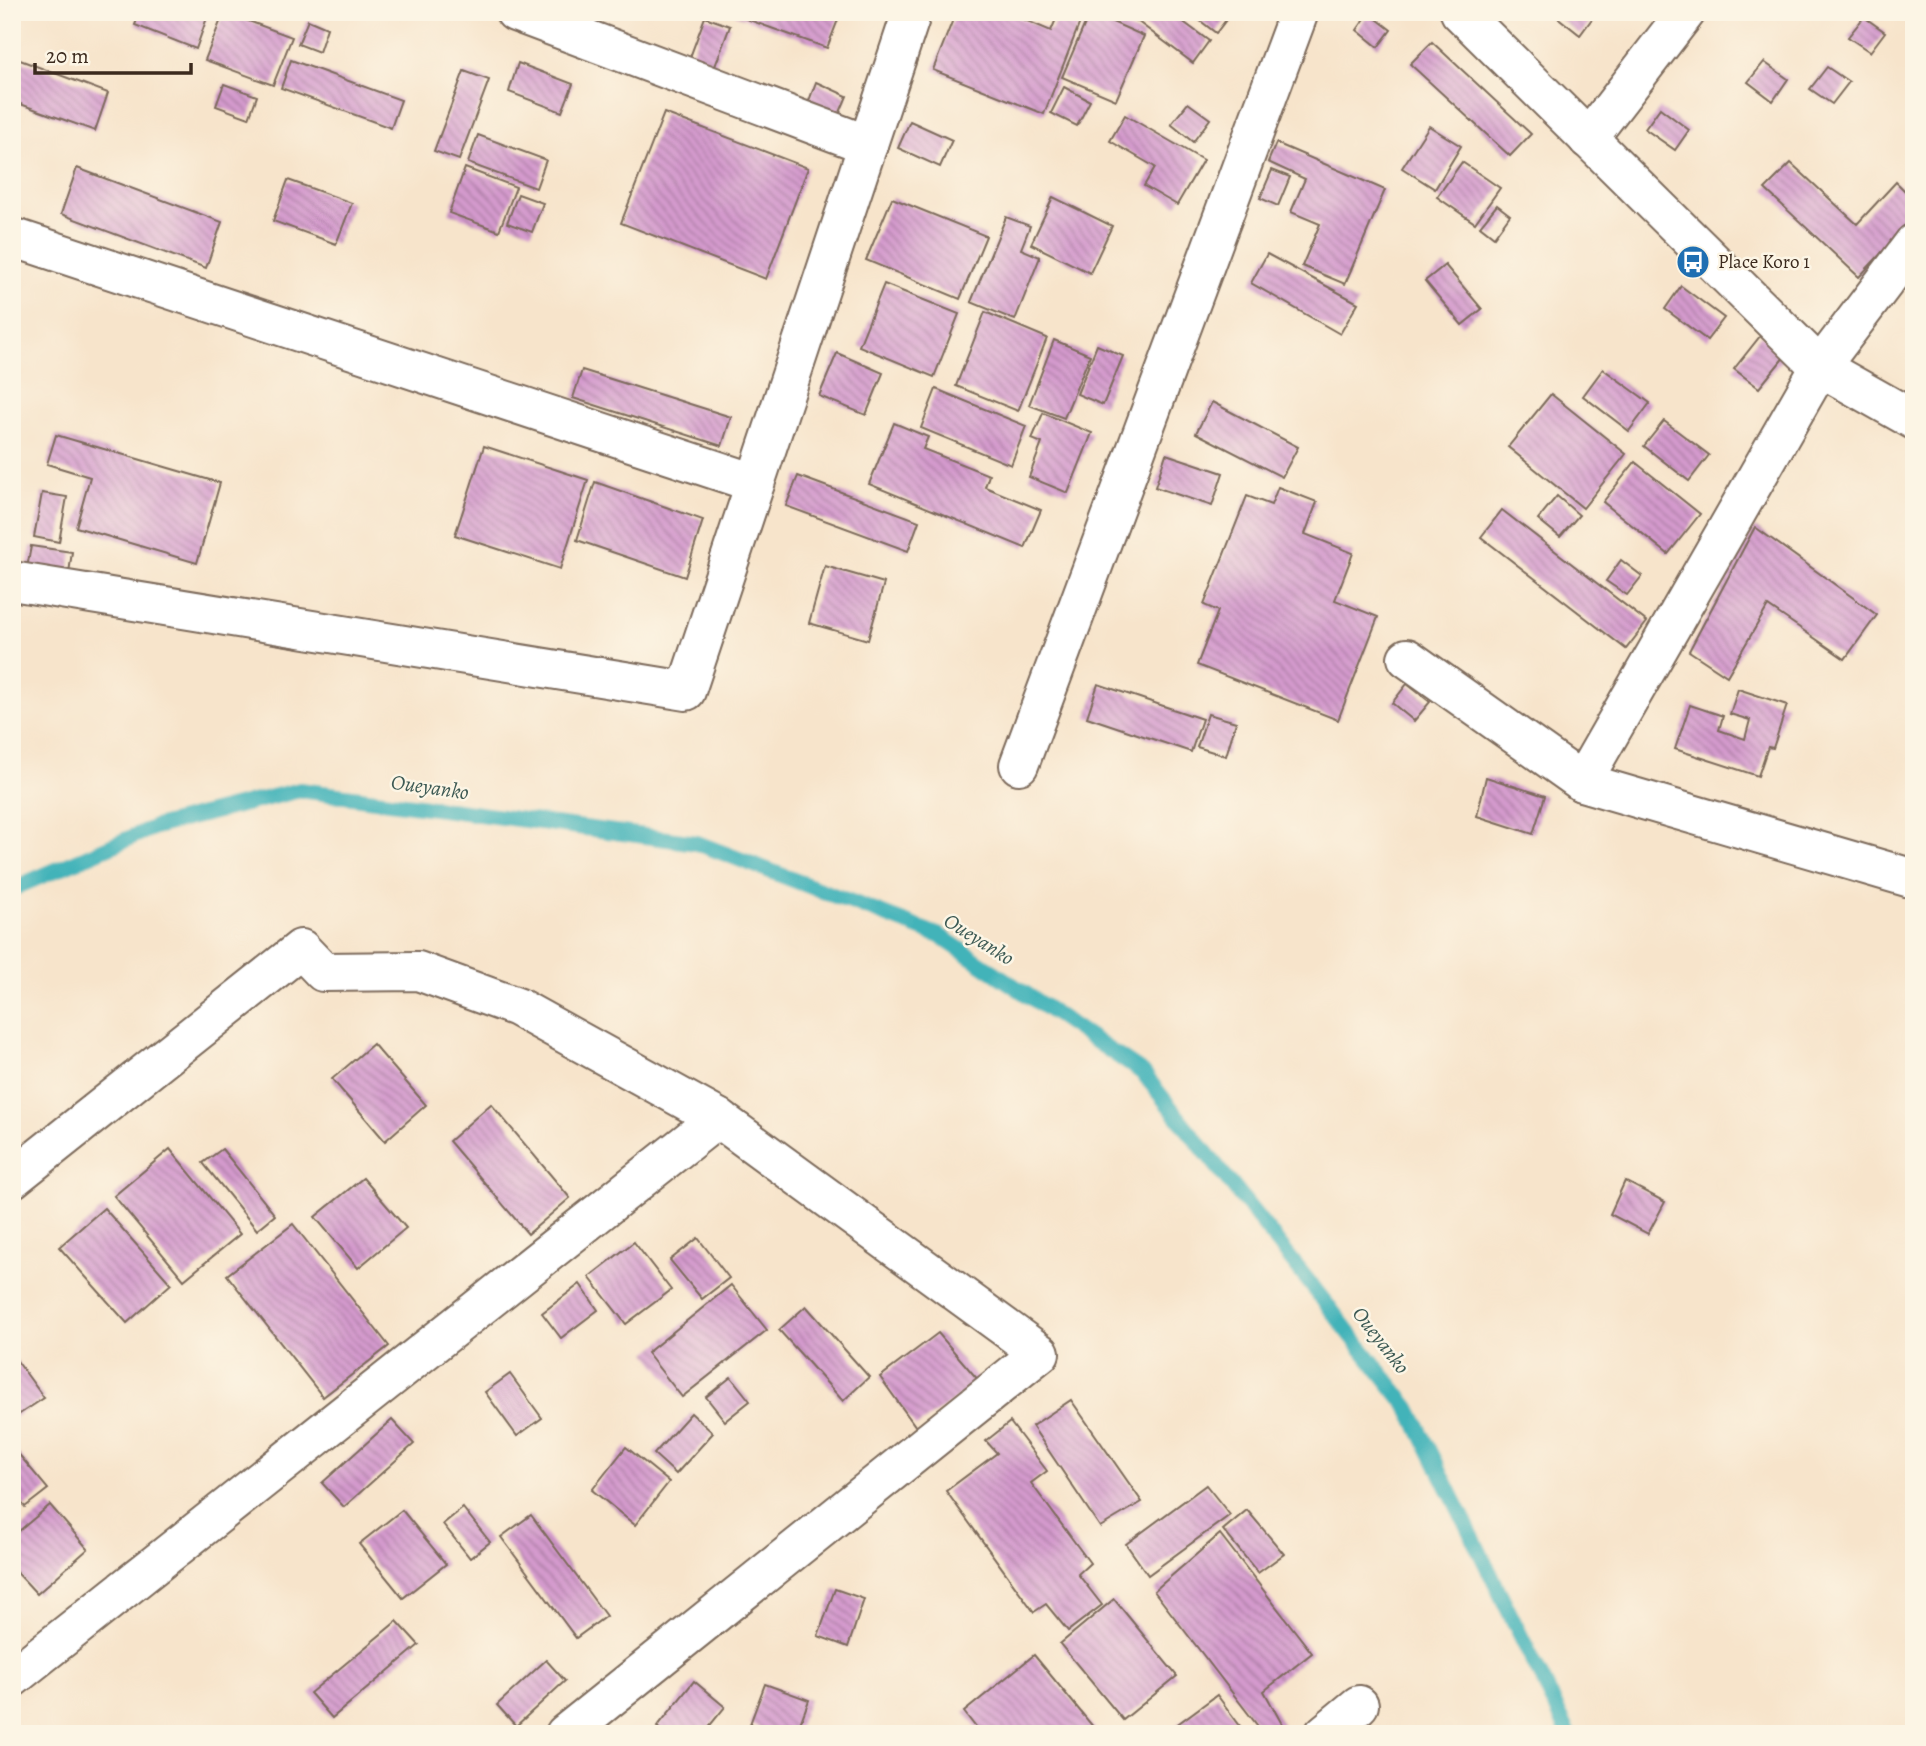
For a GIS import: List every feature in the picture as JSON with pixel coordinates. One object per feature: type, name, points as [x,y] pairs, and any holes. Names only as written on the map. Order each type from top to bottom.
[{"type":"street","points":[[515,12],[868,145]]},
{"type":"street","points":[[12,581],[686,691],[912,12]]},
{"type":"street","points":[[1019,765],[1299,12]]},
{"type":"street","points":[[1460,12],[1821,367],[1914,420]]},
{"type":"street","points":[[1588,139],[1686,12]]},
{"type":"street","points":[[12,237],[755,483]]},
{"type":"street","points":[[1581,782],[1821,367],[1914,243]]},
{"type":"street","points":[[1407,657],[1581,782],[1914,879]]},
{"type":"street","points":[[12,1179],[301,949],[323,972],[418,971],[517,1007],[718,1118],[1040,1353],[565,1734]]},
{"type":"street","points":[[12,1678],[718,1118]]},
{"type":"street","points":[[1324,1734],[1359,1705]]},
{"type":"building","points":[[140,12],[209,12],[196,49],[135,25]]},
{"type":"building","points":[[224,12],[292,37],[273,85],[205,60]]},
{"type":"building","points":[[736,12],[841,12],[827,48],[735,15]]},
{"type":"building","points":[[956,12],[1006,12],[1051,31],[1059,12],[1084,12],[1044,114],[933,70]]},
{"type":"building","points":[[1090,12],[1144,36],[1116,100],[1062,77]]},
{"type":"building","points":[[1125,12],[1170,12],[1209,41],[1193,63]]},
{"type":"building","points":[[1189,12],[1232,12],[1216,33]]},
{"type":"building","points":[[1551,12],[1597,12],[1580,35]]},
{"type":"building","points":[[1369,13],[1391,30],[1378,47],[1357,30]]},
{"type":"building","points":[[705,17],[730,26],[714,69],[689,60]]},
{"type":"building","points":[[1864,17],[1885,32],[1870,52],[1848,37]]},
{"type":"building","points":[[308,20],[327,28],[319,52],[298,44]]},
{"type":"building","points":[[1432,42],[1531,134],[1510,156],[1410,64]]},
{"type":"building","points":[[12,57],[108,93],[95,131],[12,101]]},
{"type":"building","points":[[291,60],[401,100],[391,128],[281,88]]},
{"type":"building","points":[[1764,62],[1788,79],[1773,101],[1748,82]]},
{"type":"building","points":[[518,63],[573,84],[562,112],[509,92]]},
{"type":"building","points":[[1827,67],[1849,82],[1832,104],[1810,89]]},
{"type":"building","points":[[464,71],[489,80],[459,160],[434,151]]},
{"type":"building","points":[[816,82],[847,96],[836,122],[806,109]]},
{"type":"building","points":[[224,84],[257,96],[249,118],[216,106]]},
{"type":"building","points":[[1064,87],[1090,101],[1077,126],[1051,113]]},
{"type":"building","points":[[1188,103],[1210,119],[1193,142],[1171,124]]},
{"type":"building","points":[[1660,108],[1689,130],[1675,150],[1645,129]]},
{"type":"building","points":[[664,113],[808,168],[766,279],[621,223]]},
{"type":"building","points":[[1125,115],[1203,160],[1177,205],[1144,186],[1155,167],[1110,141]]},
{"type":"building","points":[[910,121],[952,140],[940,167],[898,148]]},
{"type":"building","points":[[1429,126],[1461,146],[1435,189],[1402,168]]},
{"type":"building","points":[[478,135],[546,160],[536,188],[468,163]]},
{"type":"building","points":[[1276,143],[1385,190],[1345,284],[1302,266],[1320,224],[1291,212],[1305,179],[1268,162]]},
{"type":"building","points":[[1462,162],[1500,188],[1475,223],[1437,197]]},
{"type":"building","points":[[1791,163],[1857,224],[1896,182],[1914,200],[1914,218],[1859,277],[1765,189]]},
{"type":"building","points":[[77,168],[222,222],[206,268],[61,214]]},
{"type":"building","points":[[465,168],[516,187],[499,231],[449,213]]},
{"type":"building","points":[[1272,170],[1290,177],[1278,206],[1260,198]]},
{"type":"building","points":[[288,180],[352,203],[336,244],[273,221]]},
{"type":"building","points":[[518,194],[543,203],[532,232],[507,223]]},
{"type":"building","points":[[1053,197],[1112,226],[1090,273],[1031,244]]},
{"type":"building","points":[[892,198],[986,236],[960,299],[866,260]]},
{"type":"building","points":[[1497,205],[1510,215],[1494,237],[1480,226]]},
{"type":"building","points":[[1006,217],[1030,226],[1021,249],[1040,257],[1015,320],[971,302]]},
{"type":"building","points":[[1267,254],[1358,303],[1340,334],[1251,283]]},
{"type":"building","points":[[1445,265],[1482,309],[1462,325],[1425,281]]},
{"type":"building","points":[[884,284],[959,314],[934,377],[859,346]]},
{"type":"building","points":[[1681,286],[1724,318],[1707,340],[1665,309]]},
{"type":"building","points":[[985,312],[1047,338],[1018,411],[956,386]]},
{"type":"building","points":[[1761,335],[1785,356],[1759,388],[1734,369]]},
{"type":"building","points":[[1054,340],[1090,355],[1064,418],[1029,405]]},
{"type":"building","points":[[1097,345],[1123,356],[1103,405],[1077,394]]},
{"type":"building","points":[[837,353],[883,373],[866,415],[819,396]]},
{"type":"building","points":[[1603,369],[1650,403],[1629,431],[1583,396]]},
{"type":"building","points":[[582,370],[731,417],[722,446],[573,398]]},
{"type":"building","points":[[936,389],[1026,426],[1011,465],[921,428]]},
{"type":"building","points":[[1551,394],[1626,454],[1583,508],[1508,447]]},
{"type":"building","points":[[1212,402],[1298,447],[1282,477],[1196,433]]},
{"type":"building","points":[[1043,413],[1092,433],[1068,493],[1029,477],[1042,443],[1032,439]]},
{"type":"building","points":[[1664,421],[1709,455],[1689,481],[1644,446]]},
{"type":"building","points":[[894,423],[928,437],[923,449],[989,475],[985,487],[1041,510],[1025,548],[869,484]]},
{"type":"building","points":[[56,435],[220,483],[197,563],[76,527],[90,477],[47,464]]},
{"type":"building","points":[[484,446],[588,480],[560,569],[455,535]]},
{"type":"building","points":[[1166,454],[1223,473],[1212,506],[1155,487]]},
{"type":"building","points":[[1635,462],[1700,514],[1668,554],[1603,502]]},
{"type":"building","points":[[798,476],[919,521],[908,551],[786,506]]},
{"type":"building","points":[[595,482],[703,520],[685,577],[577,540]]},
{"type":"building","points":[[1278,487],[1317,502],[1305,534],[1353,553],[1335,600],[1378,617],[1338,720],[1197,665],[1218,611],[1204,605],[1247,496],[1271,505]]},
{"type":"building","points":[[42,493],[67,497],[59,542],[34,537]]},
{"type":"building","points":[[1557,496],[1579,515],[1560,537],[1538,519]]},
{"type":"building","points":[[1502,510],[1647,622],[1626,649],[1481,537]]},
{"type":"building","points":[[1755,527],[1877,615],[1845,659],[1768,606],[1727,676],[1689,651]]},
{"type":"building","points":[[31,546],[72,552],[69,573],[27,568]]},
{"type":"building","points":[[1621,560],[1642,576],[1627,595],[1606,581]]},
{"type":"building","points":[[825,566],[884,583],[868,640],[809,623]]},
{"type":"building","points":[[1098,684],[1202,719],[1191,752],[1087,717]]},
{"type":"building","points":[[1407,684],[1430,702],[1414,721],[1392,703]]},
{"type":"building","points":[[1738,689],[1787,705],[1773,748],[1768,747],[1758,776],[1675,749],[1690,705],[1723,716],[1719,730],[1745,739],[1750,720],[1730,714]]},
{"type":"building","points":[[1208,714],[1236,722],[1226,756],[1197,747]]},
{"type":"building","points":[[1486,777],[1545,796],[1533,834],[1477,816]]},
{"type":"building","points":[[373,1044],[426,1105],[385,1141],[332,1079]]},
{"type":"building","points":[[491,1104],[570,1198],[528,1234],[449,1141]]},
{"type":"building","points":[[170,1149],[240,1234],[184,1280],[114,1196]]},
{"type":"building","points":[[222,1149],[275,1215],[257,1230],[203,1163]]},
{"type":"building","points":[[363,1178],[406,1228],[358,1268],[315,1217]]},
{"type":"building","points":[[1625,1181],[1665,1202],[1648,1234],[1610,1214]]},
{"type":"building","points":[[104,1208],[171,1284],[127,1323],[59,1247]]},
{"type":"building","points":[[293,1224],[389,1346],[323,1397],[227,1275]]},
{"type":"building","points":[[698,1238],[729,1278],[702,1299],[670,1260]]},
{"type":"building","points":[[634,1242],[671,1290],[626,1324],[589,1277]]},
{"type":"building","points":[[580,1284],[598,1310],[561,1338],[542,1313]]},
{"type":"building","points":[[731,1285],[767,1330],[682,1397],[647,1353]]},
{"type":"building","points":[[806,1306],[869,1377],[843,1401],[779,1330]]},
{"type":"building","points":[[938,1333],[980,1382],[916,1427],[880,1377]]},
{"type":"building","points":[[12,1354],[44,1398],[12,1419]]},
{"type":"building","points":[[510,1374],[542,1418],[517,1436],[485,1392]]},
{"type":"building","points":[[731,1377],[750,1401],[725,1421],[706,1397]]},
{"type":"building","points":[[1071,1400],[1142,1502],[1100,1527],[1032,1426]]},
{"type":"building","points":[[691,1413],[713,1433],[676,1474],[654,1454]]},
{"type":"building","points":[[392,1420],[414,1444],[344,1507],[322,1483]]},
{"type":"building","points":[[1010,1422],[1047,1471],[1031,1483],[1090,1563],[1078,1574],[1102,1605],[1068,1631],[1046,1604],[1034,1612],[946,1491],[997,1453],[986,1441]]},
{"type":"building","points":[[626,1447],[669,1482],[635,1525],[592,1490]]},
{"type":"building","points":[[16,1451],[48,1489],[25,1507],[12,1492],[12,1454]]},
{"type":"building","points":[[1206,1485],[1230,1515],[1148,1575],[1126,1544]]},
{"type":"building","points":[[50,1505],[88,1549],[37,1594],[12,1567],[12,1537]]},
{"type":"building","points":[[463,1508],[490,1542],[470,1558],[443,1524]]},
{"type":"building","points":[[402,1510],[446,1564],[403,1598],[359,1544]]},
{"type":"building","points":[[1247,1510],[1284,1554],[1258,1573],[1223,1530]]},
{"type":"building","points":[[531,1515],[606,1616],[576,1638],[501,1537]]},
{"type":"building","points":[[1220,1534],[1312,1653],[1264,1691],[1283,1726],[1272,1734],[1264,1734],[1154,1591]]},
{"type":"building","points":[[835,1589],[864,1599],[848,1647],[818,1636]]},
{"type":"building","points":[[1114,1599],[1177,1676],[1123,1720],[1060,1644]]},
{"type":"building","points":[[397,1621],[419,1645],[332,1718],[310,1693]]},
{"type":"building","points":[[1034,1655],[1099,1734],[981,1734],[964,1712]]},
{"type":"building","points":[[546,1660],[565,1681],[516,1726],[497,1705]]},
{"type":"building","points":[[694,1681],[725,1707],[703,1734],[666,1734],[657,1727]]},
{"type":"building","points":[[765,1684],[809,1700],[796,1734],[777,1734],[750,1724]]},
{"type":"building","points":[[1217,1695],[1246,1734],[1164,1734]]},
{"type":"waterway","name":"Oueyanko","points":[[12,889],[155,827],[300,790],[697,843],[940,936],[1143,1073],[1409,1408],[1569,1734]]},
{"type":"place","name":"Place Koro 1","points":[[1693,262]]}]
